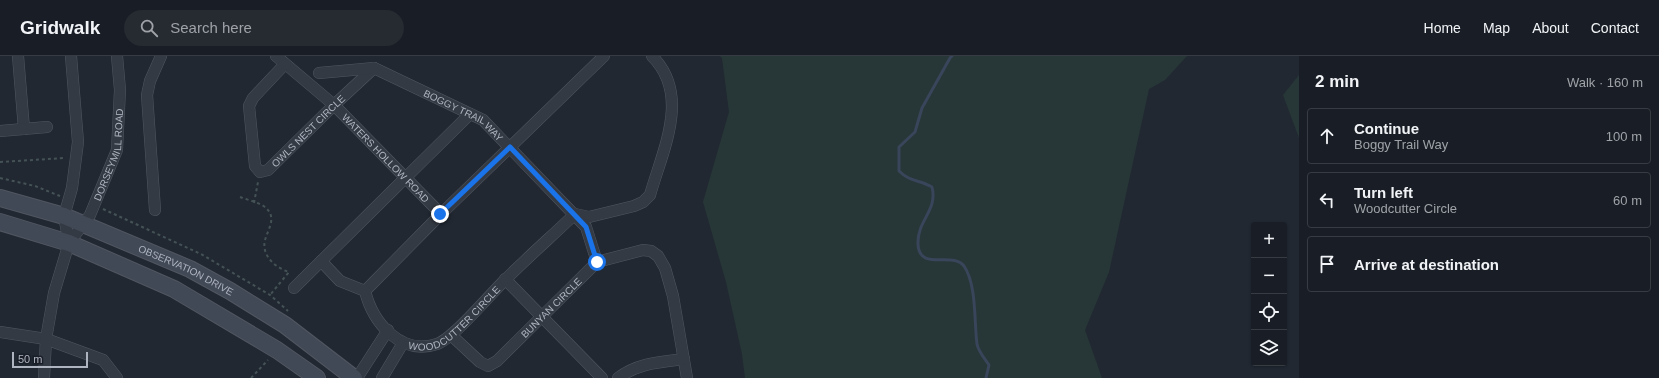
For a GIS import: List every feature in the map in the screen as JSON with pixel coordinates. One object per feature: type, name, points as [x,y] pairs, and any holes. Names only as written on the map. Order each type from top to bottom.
[{"type":"street","points":[[18,56],[24,129]]},
{"type":"street","name":"DORSEYMILL ROAD","points":[[69,243],[64,216],[72,188],[78,142],[71,56]]},
{"type":"street","name":"DORSEYMILL ROAD","points":[[44,378],[46,339],[54,292],[69,243],[90,215],[117,150],[120,90],[117,56]]},
{"type":"street","points":[[155,210],[147,95],[150,80],[161,56]]},
{"type":"street","name":"WATERS HOLLOW ROAD","points":[[276,56],[334,105],[440,214]]},
{"type":"street","points":[[321,261],[340,281],[366,291],[440,214],[604,56]]},
{"type":"street","points":[[575,214],[588,216],[634,206],[643,202],[650,195],[671,121],[673,104],[667,77],[652,56]]},
{"type":"street","name":"OWLS NEST CIRCLE","points":[[285,64],[253,98],[249,106],[255,166],[260,172],[268,170],[374,68]]},
{"type":"street","points":[[319,73],[374,68]]},
{"type":"street","name":"BOGGY TRAIL WAY","points":[[374,68],[483,120],[586,227],[597,262]]},
{"type":"street","points":[[294,288],[470,114]]},
{"type":"street","points":[[0,131],[47,127]]},
{"type":"street","name":"OBSERVATION DRIVE","points":[[0,198],[64,216],[190,269],[230,291],[285,325],[356,378]]},
{"type":"street","name":"WOODCUTTER CIRCLE","points":[[366,291],[369,305],[388,330],[403,343],[413,347],[425,347],[439,343],[451,335],[506,279],[575,214]]},
{"type":"street","points":[[0,222],[69,243],[174,289],[277,350],[317,378]]},
{"type":"street","points":[[597,262],[643,250],[651,251],[658,256],[665,268],[673,296],[687,378]]},
{"type":"street","name":"BUNYAN CIRCLE","points":[[451,335],[480,362],[488,366],[497,361],[597,262]]},
{"type":"street","points":[[506,279],[602,378]]},
{"type":"street","points":[[356,378],[388,330]]},
{"type":"street","points":[[0,332],[46,339],[103,360],[117,378]]},
{"type":"street","points":[[382,378],[403,343]]},
{"type":"street","points":[[618,378],[632,369],[645,364],[684,358]]},
{"type":"path","points":[[0,162],[64,158]]},
{"type":"path","points":[[254,203],[260,172]]},
{"type":"path","points":[[0,178],[35,186],[58,194]]},
{"type":"path","points":[[240,197],[266,207],[271,215],[272,222],[265,241],[265,249],[269,259],[278,269],[289,272],[270,295]]},
{"type":"path","points":[[251,378],[277,350]]},
{"type":"shaded area","points":[[720,56],[1187,56],[1165,80],[1149,89],[1109,272],[1085,330],[1102,378],[745,378],[742,354],[726,282],[703,202],[729,112],[722,58]]},
{"type":"shaded area","points":[[1299,75],[1299,138],[1283,95]]},
{"type":"waterway","points":[[952,56],[922,108],[915,132],[899,147],[899,171],[911,179],[932,187],[932,203],[919,236],[918,244],[920,252],[924,257],[930,259],[952,260],[959,262],[964,266],[968,274],[973,293],[978,347],[989,365],[986,378]]},
{"type":"route","points":[[440,214],[510,147],[586,227],[597,262]]}]
